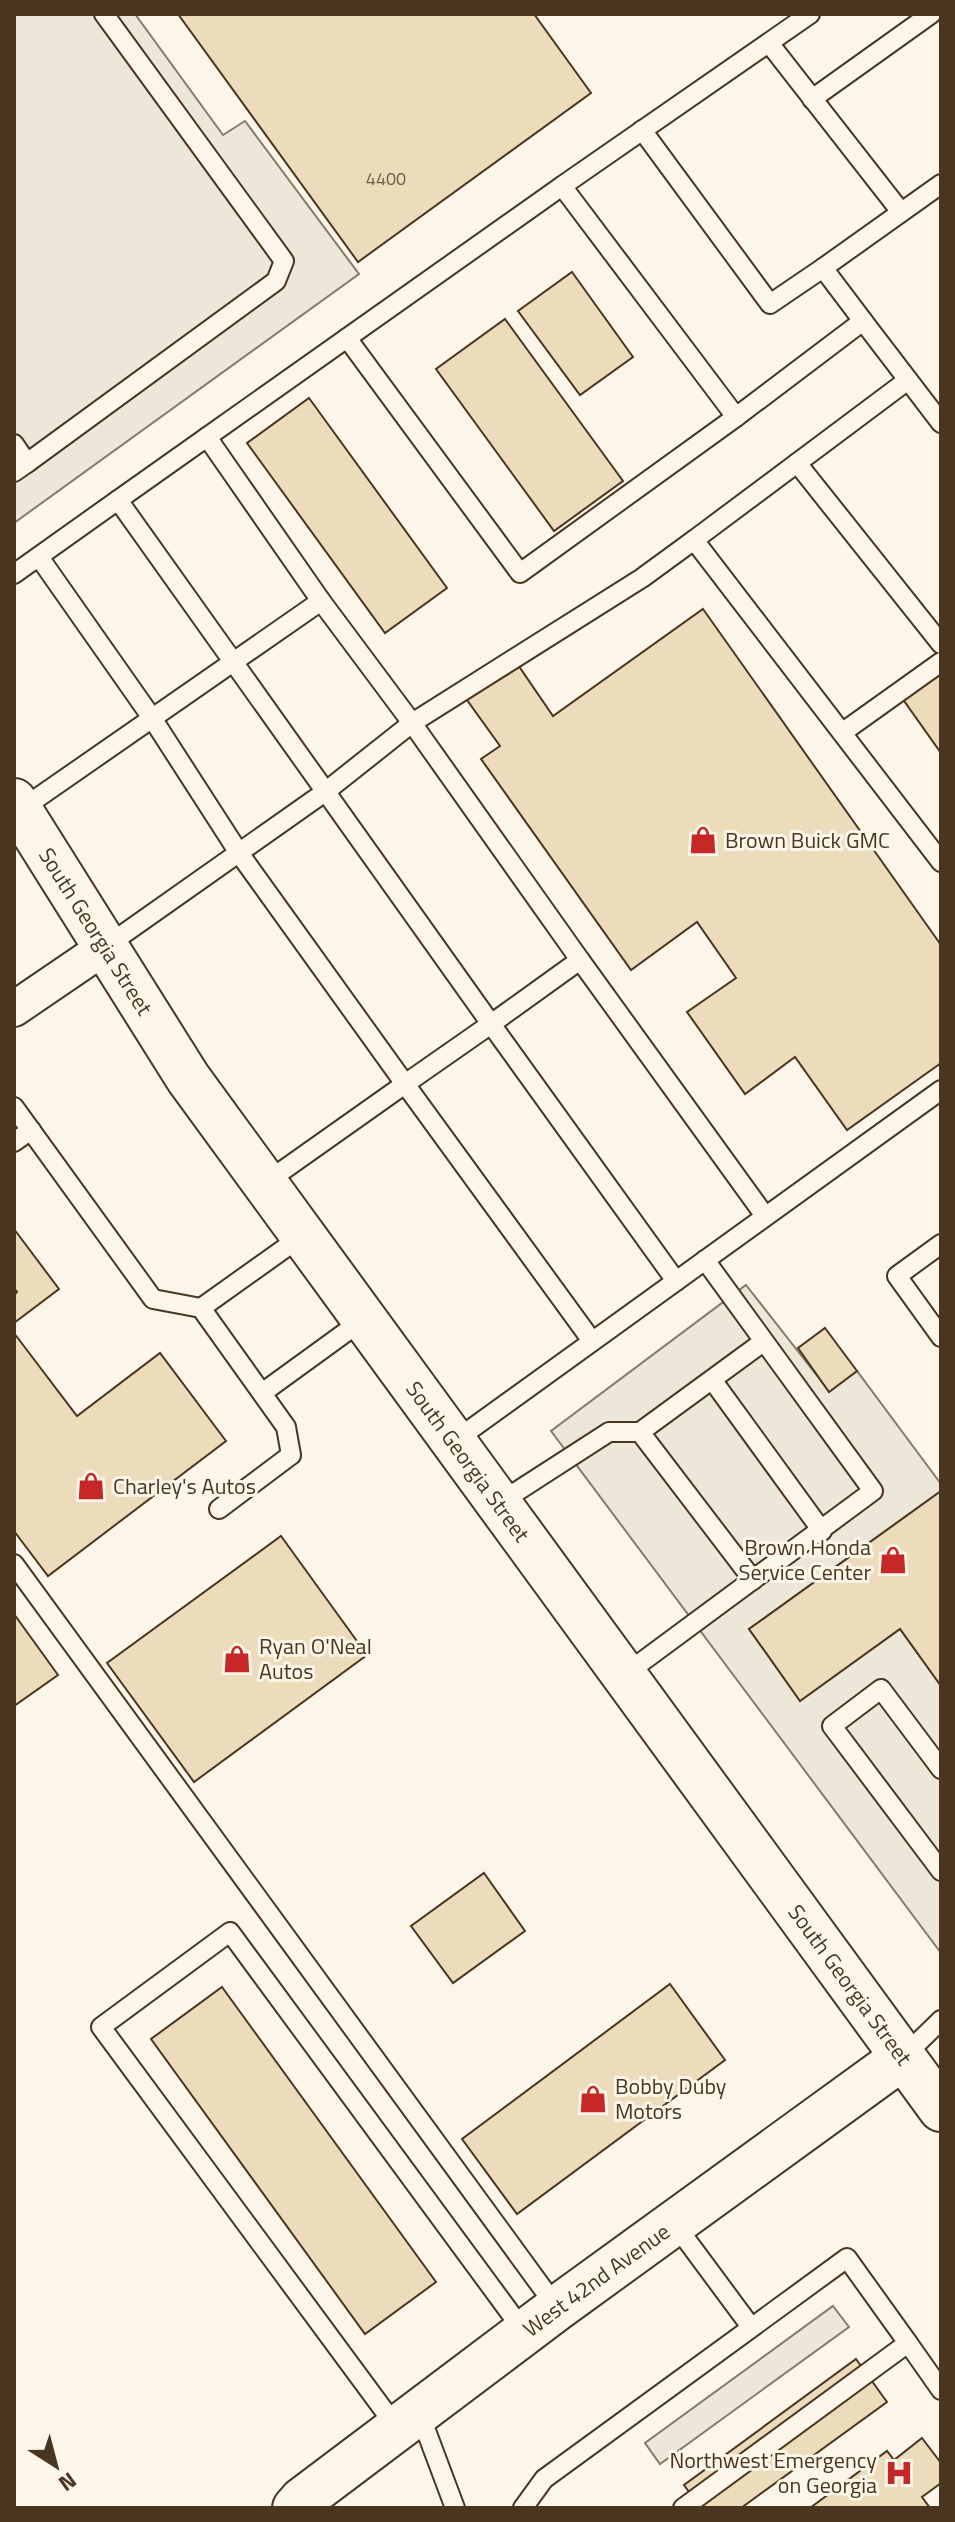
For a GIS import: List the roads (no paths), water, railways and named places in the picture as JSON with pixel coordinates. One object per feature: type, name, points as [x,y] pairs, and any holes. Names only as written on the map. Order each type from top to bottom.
[{"type":"main road","name":"South Georgia Street","points":[[17,806],[188,1078],[941,2109]]},
{"type":"main road","name":"West 42nd Avenue","points":[[295,2508],[541,2320],[903,2057]]},
{"type":"street","points":[[14,1009],[105,947]]},
{"type":"lane","points":[[14,444],[21,468],[276,281],[284,261],[104,14]]},
{"type":"lane","points":[[14,574],[810,14]]},
{"type":"lane","points":[[812,99],[931,14]]},
{"type":"lane","points":[[769,43],[901,212]]},
{"type":"lane","points":[[642,130],[770,304],[941,184]]},
{"type":"lane","points":[[562,186],[736,417]]},
{"type":"lane","points":[[823,268],[941,423]]},
{"type":"lane","points":[[347,338],[520,573],[863,321]]},
{"type":"lane","points":[[105,947],[325,792],[412,723],[642,578],[908,380]]},
{"type":"lane","points":[[207,437],[321,601],[765,1216]]},
{"type":"lane","points":[[797,463],[941,644]]},
{"type":"lane","points":[[118,500],[676,1281]]},
{"type":"lane","points":[[694,540],[941,862]]},
{"type":"lane","points":[[39,557],[152,718],[239,853],[592,1341]]},
{"type":"lane","points":[[17,806],[152,718],[321,601]]},
{"type":"lane","points":[[843,732],[941,662]]},
{"type":"lane","points":[[265,1184],[580,960]]},
{"type":"lane","points":[[453,1442],[941,1090]]},
{"type":"lane","points":[[14,1107],[153,1299],[201,1308],[286,1427],[291,1455],[219,1509]]},
{"type":"lane","points":[[14,1142],[31,1130]]},
{"type":"lane","points":[[201,1308],[302,1236]]},
{"type":"lane","points":[[941,1244],[897,1276],[941,1337]]},
{"type":"lane","points":[[624,1675],[873,1491],[705,1260]]},
{"type":"lane","points":[[262,1393],[364,1319]]},
{"type":"lane","points":[[499,1503],[609,1432],[640,1432],[763,1342]]},
{"type":"lane","points":[[713,1381],[822,1531]]},
{"type":"lane","points":[[640,1432],[753,1580]]},
{"type":"lane","points":[[14,1564],[541,2320]]},
{"type":"lane","points":[[941,1769],[881,1689],[832,1726],[941,1871]]},
{"type":"lane","points":[[455,2508],[408,2420],[101,2027],[230,1932],[541,2320]]},
{"type":"lane","points":[[903,2057],[941,2020]]},
{"type":"lane","points":[[674,2223],[751,2327]]},
{"type":"lane","points":[[523,2508],[544,2479],[847,2258],[941,2390]]},
{"type":"lane","points":[[683,2508],[908,2343]]},
{"type":"place","name":"Brown Buick GMC","points":[[703,840]]},
{"type":"place","name":"Charley's Autos","points":[[91,1486]]},
{"type":"place","name":"Brown Honda Service Center","points":[[893,1560]]},
{"type":"place","name":"Ryan O'Neal Autos","points":[[237,1659]]},
{"type":"place","name":"Bobby Duby Motors","points":[[593,2099]]},
{"type":"place","name":"Northwest Emergency on Georgia","points":[[899,2473]]}]
